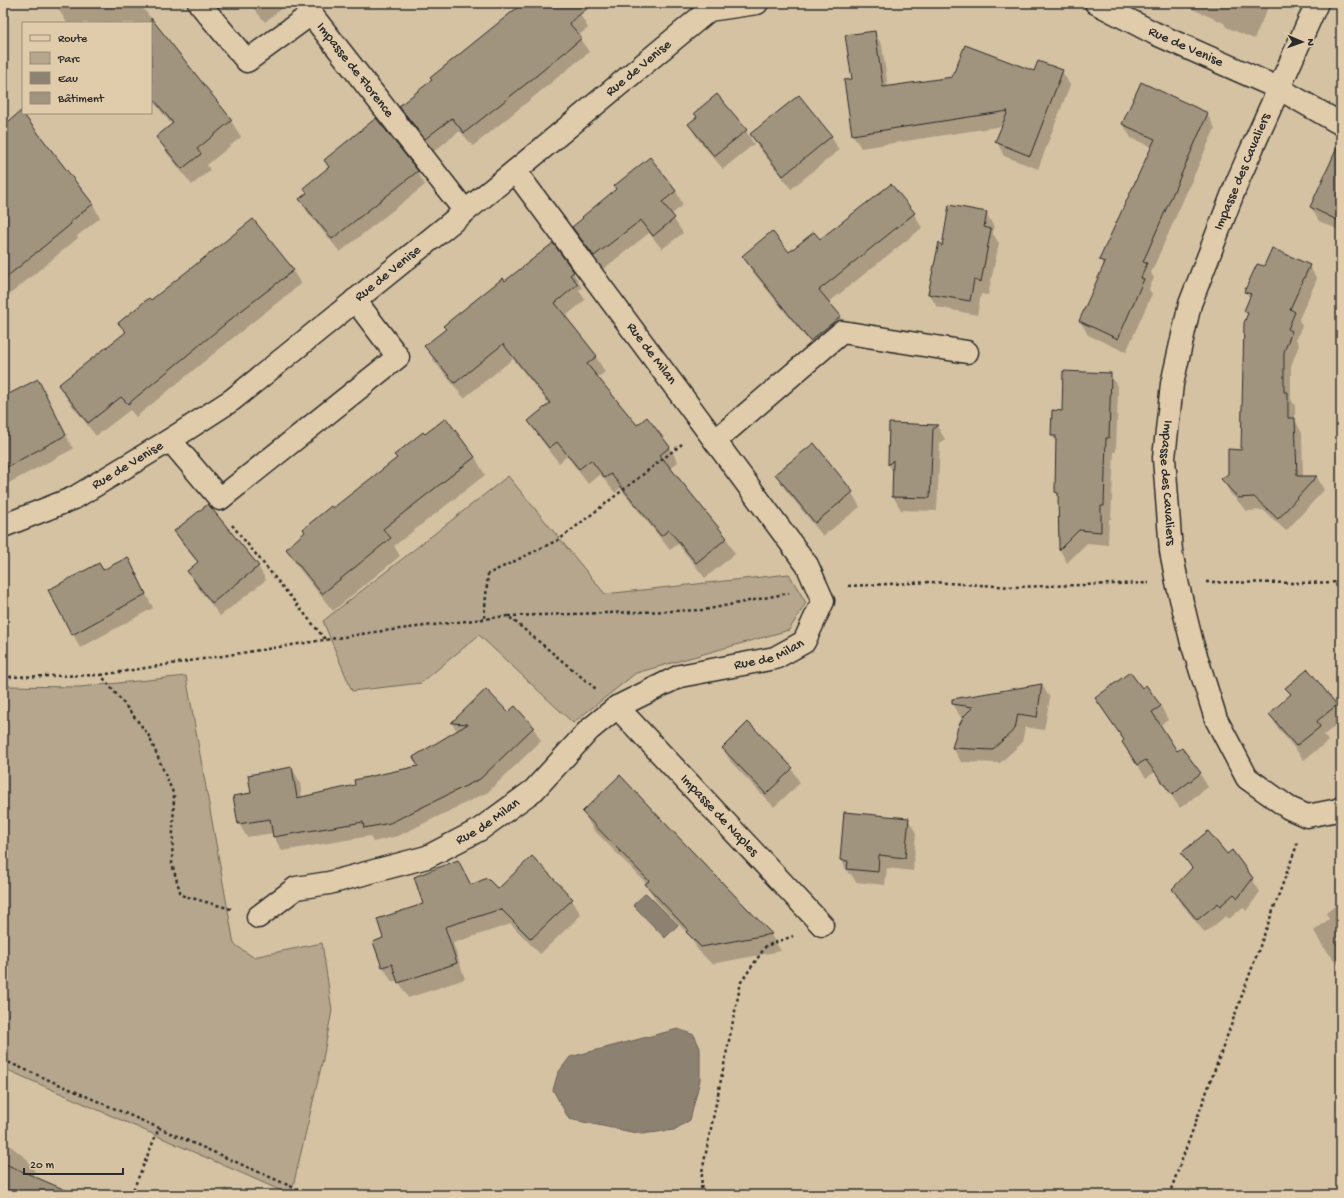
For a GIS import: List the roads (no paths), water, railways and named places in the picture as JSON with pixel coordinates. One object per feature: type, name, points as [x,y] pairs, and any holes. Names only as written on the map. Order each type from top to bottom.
[{"type":"street","name":"Impasse de Florence","points":[[200,3],[247,61],[311,14],[465,211]]},
{"type":"street","name":"Rue de Venise","points":[[3,526],[74,498],[170,440],[232,400],[515,171],[709,10],[757,3]]},
{"type":"street","name":"Rue de Venise","points":[[1096,3],[1154,33],[1278,88],[1341,124]]},
{"type":"street","name":"Impasse des Cavaliers","points":[[1317,3],[1238,180],[1190,304],[1172,384],[1164,458],[1171,551],[1177,582],[1192,643],[1216,719],[1247,778],[1289,808],[1307,816],[1338,810],[1341,808]]},
{"type":"street","name":"Rue de Milan","points":[[258,917],[296,888],[329,883],[427,857],[479,830],[534,790],[590,730],[617,707],[680,676],[775,658],[804,642],[823,601],[807,565],[515,171]]},
{"type":"street","points":[[170,440],[220,499],[398,357],[355,300]]},
{"type":"street","points":[[710,434],[842,332],[967,352]]},
{"type":"street","name":"Impasse de Naples","points":[[617,707],[822,925]]},
{"type":"water","points":[[646,893],[678,925],[665,938],[633,905]]},
{"type":"water","points":[[678,1029],[694,1035],[700,1048],[700,1080],[690,1120],[674,1130],[641,1134],[569,1119],[553,1090],[558,1073],[570,1057]]}]
